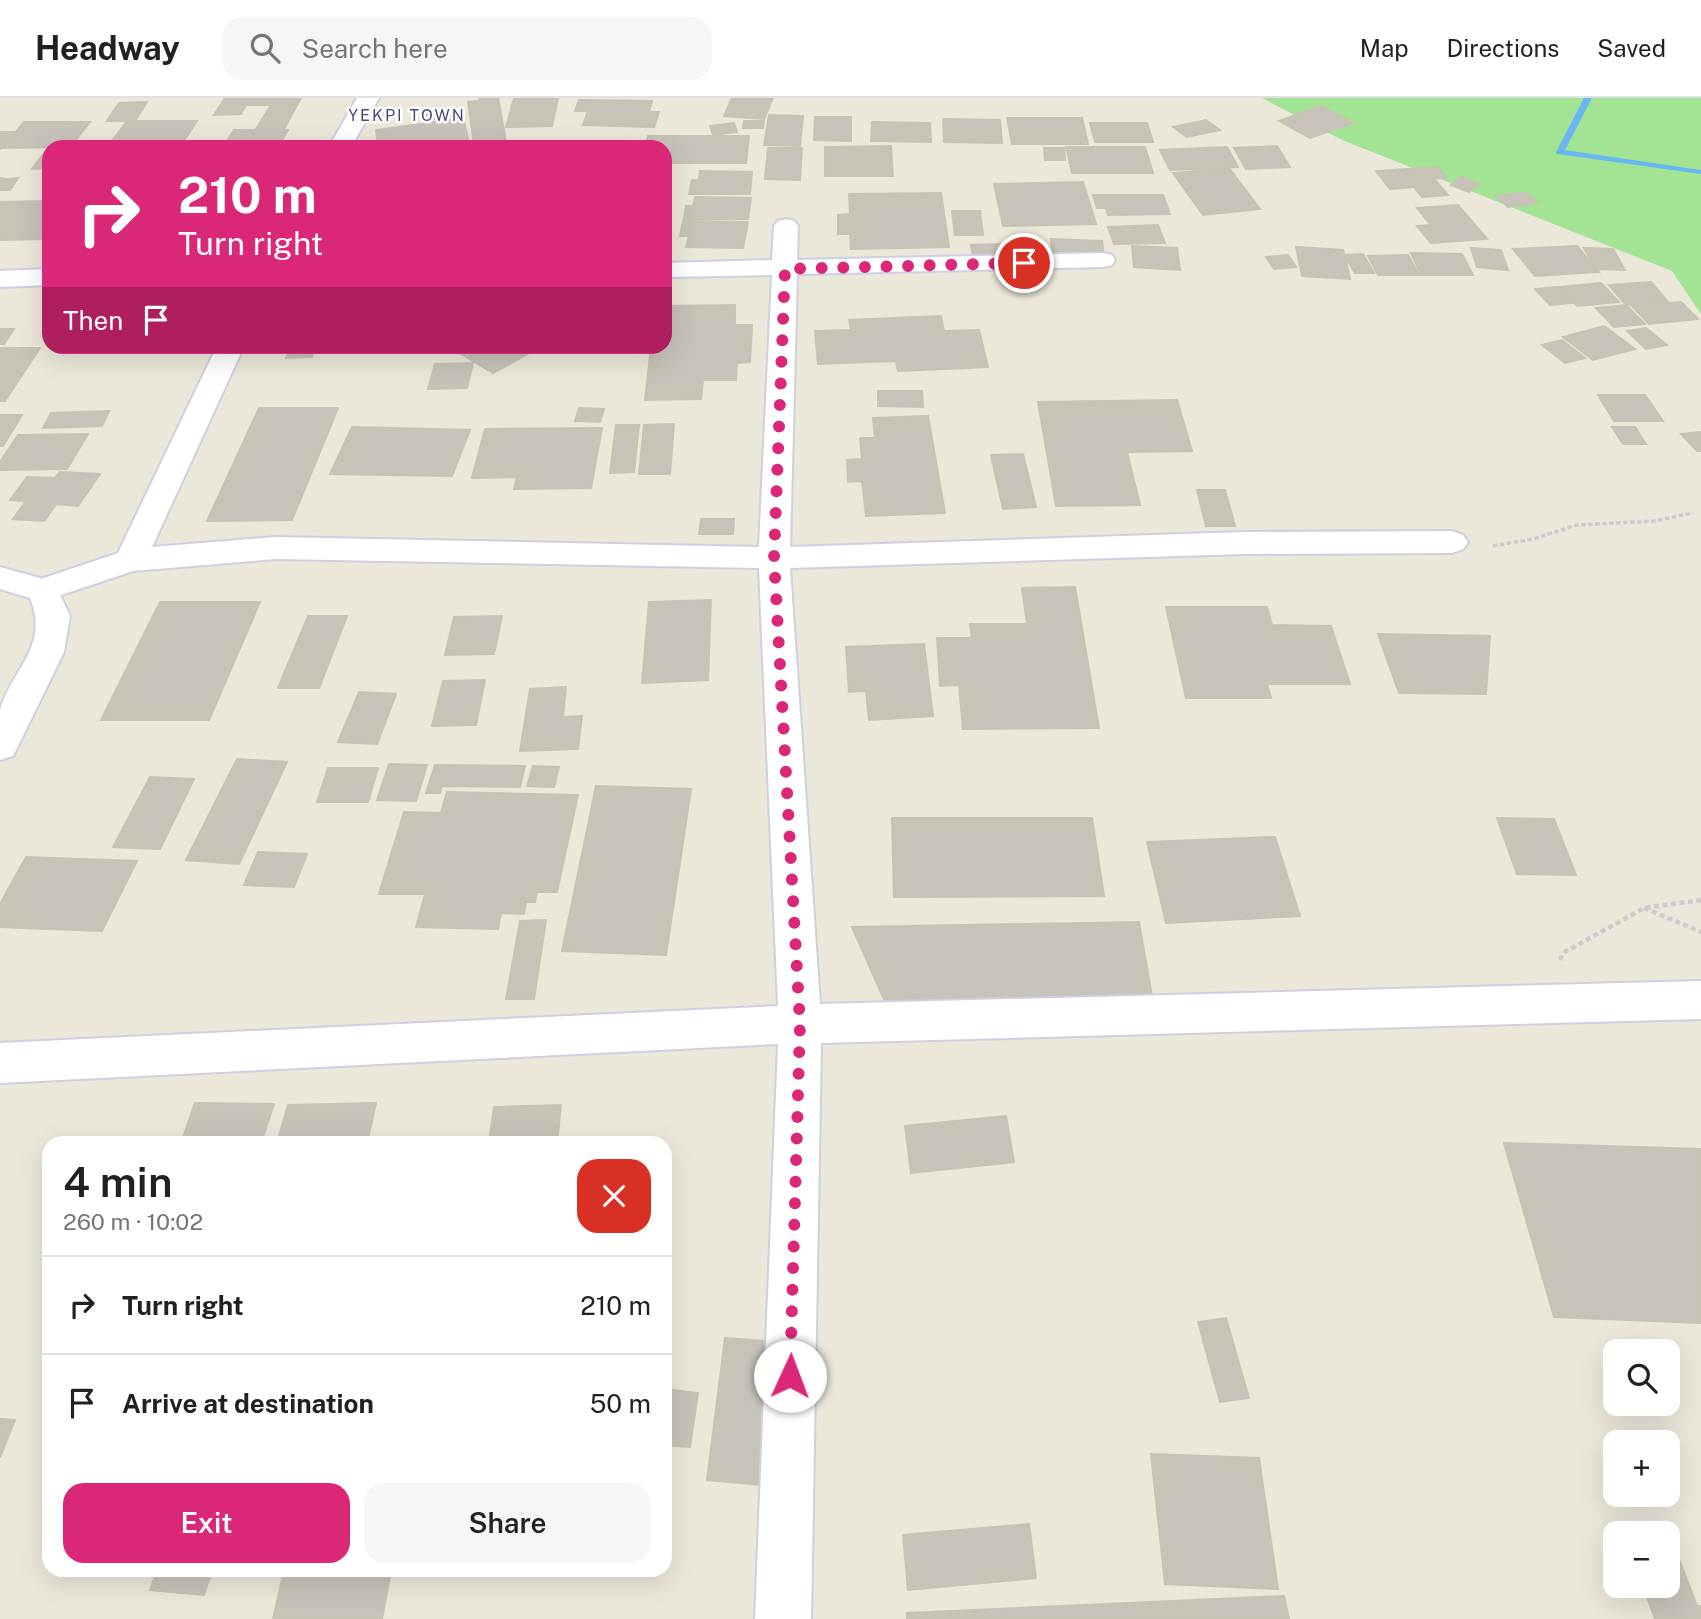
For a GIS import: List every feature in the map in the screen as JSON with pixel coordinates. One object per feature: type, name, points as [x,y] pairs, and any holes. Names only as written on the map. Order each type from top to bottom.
[{"type":"street","points":[[344,140],[368,98]]},
{"type":"street","points":[[783,1619],[800,1024],[774,558],[786,226]]},
{"type":"street","points":[[672,270],[1103,261]]},
{"type":"street","points":[[0,279],[42,278]]},
{"type":"street","points":[[130,560],[227,354]]},
{"type":"street","points":[[0,578],[43,590],[130,560],[276,548],[774,558],[1244,543],[1452,542]]},
{"type":"street","points":[[0,746],[47,652],[54,616],[43,590]]},
{"type":"street","points":[[0,1063],[800,1024],[1701,1000]]},
{"type":"path","points":[[1541,1006],[1563,953],[1644,908],[1701,900]]},
{"type":"path","points":[[1644,908],[1701,932]]},
{"type":"green space","points":[[1262,98],[1701,98],[1701,314],[1672,271],[1342,140]]},
{"type":"building","points":[[225,98],[301,98],[284,129],[256,129],[271,105],[246,105],[241,114],[214,115]]},
{"type":"building","points":[[479,98],[498,98],[506,140],[473,140],[468,102],[479,101]]},
{"type":"building","points":[[514,98],[558,98],[552,126],[506,127]]},
{"type":"building","points":[[732,98],[773,98],[764,119],[724,116]]},
{"type":"building","points":[[579,100],[652,101],[649,112],[659,112],[654,127],[583,125],[588,111],[575,111]]},
{"type":"building","points":[[147,102],[135,121],[107,121],[119,103]]},
{"type":"building","points":[[1321,106],[1353,123],[1310,138],[1279,121]]},
{"type":"building","points":[[453,110],[455,117],[427,120],[426,114]]},
{"type":"building","points":[[769,115],[803,116],[800,146],[764,145]]},
{"type":"building","points":[[815,117],[851,117],[851,141],[814,140]]},
{"type":"building","points":[[463,118],[468,140],[377,140],[376,130]]},
{"type":"building","points":[[1007,118],[1082,118],[1088,144],[1012,144]]},
{"type":"building","points":[[943,119],[1000,120],[1002,143],[944,142]]},
{"type":"building","points":[[1206,120],[1220,130],[1187,137],[1173,127]]},
{"type":"building","points":[[127,121],[197,121],[184,140],[113,140]]},
{"type":"building","points":[[744,121],[764,121],[763,128],[743,128]]},
{"type":"building","points":[[24,122],[90,122],[76,140],[42,140],[42,147],[2,148]]},
{"type":"building","points":[[872,122],[930,123],[931,142],[871,141]]},
{"type":"building","points":[[734,123],[737,132],[713,135],[710,126]]},
{"type":"building","points":[[1090,123],[1147,123],[1153,142],[1095,142]]},
{"type":"building","points":[[234,130],[288,130],[282,140],[228,140]]},
{"type":"building","points":[[0,132],[14,132],[0,149]]},
{"type":"building","points":[[648,136],[749,136],[746,163],[672,163],[672,140],[647,140]]},
{"type":"building","points":[[891,146],[893,176],[825,176],[825,147]]},
{"type":"building","points":[[1277,146],[1290,167],[1246,169],[1234,148]]},
{"type":"building","points":[[1066,147],[1145,147],[1153,173],[1072,173]]},
{"type":"building","points":[[1227,147],[1238,167],[1170,170],[1160,150]]},
{"type":"building","points":[[768,148],[802,148],[800,180],[765,179]]},
{"type":"building","points":[[1044,148],[1064,148],[1065,160],[1045,160]]},
{"type":"building","points":[[42,156],[42,168],[32,169]]},
{"type":"building","points":[[1437,167],[1447,178],[1434,179],[1448,195],[1422,197],[1414,187],[1390,189],[1376,171]]},
{"type":"building","points":[[1229,168],[1260,209],[1203,215],[1173,173]]},
{"type":"building","points":[[700,171],[752,172],[750,194],[689,194],[692,180],[699,180]]},
{"type":"building","points":[[1461,177],[1480,184],[1469,192],[1451,185]]},
{"type":"building","points":[[0,178],[18,178],[10,190],[0,190]]},
{"type":"building","points":[[1083,182],[1096,224],[1003,226],[994,184]]},
{"type":"building","points":[[1525,192],[1538,203],[1508,207],[1496,196]]},
{"type":"building","points":[[941,193],[949,247],[851,249],[850,234],[838,234],[838,215],[850,214],[849,194]]},
{"type":"building","points":[[1093,195],[1163,195],[1170,214],[1108,215],[1106,208],[1097,208]]},
{"type":"building","points":[[695,197],[751,198],[748,219],[684,219],[686,206],[693,206]]},
{"type":"building","points":[[42,201],[42,239],[0,240],[0,202]]},
{"type":"building","points":[[1458,205],[1487,239],[1431,243],[1417,226],[1431,225],[1417,208]]},
{"type":"building","points":[[952,211],[980,211],[983,235],[955,235]]},
{"type":"building","points":[[683,221],[748,222],[743,248],[686,247],[689,236],[680,236]]},
{"type":"building","points":[[1158,225],[1165,243],[1114,244],[1108,227]]},
{"type":"building","points":[[1051,239],[1102,241],[1104,255],[1052,253]]},
{"type":"building","points":[[1002,244],[1005,256],[973,257],[971,245]]},
{"type":"building","points":[[1132,246],[1177,248],[1180,270],[1134,267]]},
{"type":"building","points":[[1577,246],[1599,272],[1535,276],[1513,249]]},
{"type":"building","points":[[1296,247],[1343,250],[1350,279],[1302,276]]},
{"type":"building","points":[[1471,248],[1501,250],[1508,270],[1477,267]]},
{"type":"building","points":[[1584,248],[1613,249],[1625,270],[1596,269]]},
{"type":"building","points":[[1411,253],[1462,254],[1473,275],[1421,275]]},
{"type":"building","points":[[1363,254],[1374,273],[1355,273],[1344,255]]},
{"type":"building","points":[[1288,255],[1296,267],[1274,269],[1266,257]]},
{"type":"building","points":[[1408,255],[1419,275],[1378,275],[1368,256]]},
{"type":"building","points":[[1651,282],[1668,302],[1626,305],[1609,285]]},
{"type":"building","points":[[1601,283],[1619,302],[1577,306],[1559,287]]},
{"type":"building","points":[[1558,287],[1572,303],[1550,305],[1535,289]]},
{"type":"building","points":[[1681,302],[1698,319],[1649,324],[1632,306]]},
{"type":"building","points":[[735,305],[735,325],[752,325],[750,362],[737,363],[736,380],[703,380],[701,399],[645,400],[650,354],[672,354],[672,306]]},
{"type":"building","points":[[1626,305],[1645,324],[1614,327],[1596,308]]},
{"type":"building","points":[[941,316],[944,331],[979,330],[988,367],[898,371],[896,361],[818,364],[815,331],[851,330],[849,320]]},
{"type":"building","points":[[1604,326],[1635,349],[1593,360],[1563,337]]},
{"type":"building","points":[[1646,328],[1667,345],[1646,349],[1627,331]]},
{"type":"building","points":[[0,329],[14,329],[4,344],[0,344]]},
{"type":"building","points":[[1562,340],[1585,358],[1565,363],[1542,345]]},
{"type":"building","points":[[0,348],[40,348],[5,401],[0,401]]},
{"type":"building","points":[[288,354],[313,354],[312,357],[286,358]]},
{"type":"building","points":[[461,354],[528,354],[493,373]]},
{"type":"building","points":[[473,363],[467,388],[428,389],[435,364]]},
{"type":"building","points":[[878,391],[922,391],[923,407],[878,406]]},
{"type":"building","points":[[1598,395],[1645,395],[1663,421],[1614,421]]},
{"type":"building","points":[[1177,400],[1192,451],[1127,452],[1140,505],[1056,506],[1038,402]]},
{"type":"building","points":[[259,408],[338,408],[292,520],[207,521]]},
{"type":"building","points":[[579,408],[604,409],[600,422],[575,421]]},
{"type":"building","points":[[109,411],[102,426],[43,428],[51,413]]},
{"type":"building","points":[[0,415],[22,415],[3,446],[0,446]]},
{"type":"building","points":[[928,416],[945,513],[866,516],[862,481],[848,482],[847,460],[862,459],[860,438],[875,438],[873,418]]},
{"type":"building","points":[[674,424],[670,474],[639,474],[644,425]]},
{"type":"building","points":[[616,425],[639,425],[634,472],[610,473]]},
{"type":"building","points":[[352,427],[470,430],[452,476],[330,474]]},
{"type":"building","points":[[1612,427],[1635,427],[1646,444],[1623,444]]},
{"type":"building","points":[[602,428],[591,488],[514,489],[517,477],[472,478],[485,429]]},
{"type":"building","points":[[1701,432],[1701,451],[1697,451],[1681,434]]},
{"type":"building","points":[[88,434],[67,469],[0,470],[0,462],[18,435]]},
{"type":"building","points":[[1023,454],[1036,507],[1003,509],[991,455]]},
{"type":"building","points":[[60,472],[100,474],[78,506],[56,504],[44,521],[13,519],[26,501],[10,500],[27,477],[55,478]]},
{"type":"building","points":[[1197,490],[1225,490],[1235,526],[1206,526]]},
{"type":"building","points":[[701,519],[734,519],[733,534],[699,534]]},
{"type":"building","points":[[1075,587],[1099,728],[963,729],[959,685],[940,686],[937,638],[972,638],[970,624],[1027,624],[1022,588]]},
{"type":"building","points":[[711,600],[708,680],[642,683],[649,602]]},
{"type":"building","points":[[160,602],[260,602],[209,720],[101,720]]},
{"type":"building","points":[[1166,607],[1267,607],[1272,625],[1331,626],[1350,684],[1267,684],[1271,698],[1186,698]]},
{"type":"building","points":[[308,616],[347,616],[319,688],[278,688]]},
{"type":"building","points":[[502,616],[494,654],[445,655],[454,617]]},
{"type":"building","points":[[1378,634],[1490,636],[1486,694],[1399,693]]},
{"type":"building","points":[[924,644],[933,716],[869,720],[866,691],[849,692],[846,647]]},
{"type":"building","points":[[485,680],[476,725],[432,726],[443,681]]},
{"type":"building","points":[[566,687],[563,717],[582,716],[578,749],[520,751],[530,689]]},
{"type":"building","points":[[359,692],[396,694],[377,744],[338,742]]},
{"type":"building","points":[[237,759],[287,762],[239,864],[186,860]]},
{"type":"building","points":[[389,764],[427,765],[416,801],[377,800]]},
{"type":"building","points":[[435,765],[525,766],[520,787],[442,786],[440,793],[426,793]]},
{"type":"building","points":[[533,766],[559,767],[554,787],[527,786]]},
{"type":"building","points":[[328,768],[378,768],[368,802],[317,802]]},
{"type":"building","points":[[150,777],[194,779],[160,849],[113,847]]},
{"type":"building","points":[[596,786],[691,789],[666,955],[562,951]]},
{"type":"building","points":[[447,792],[578,795],[557,892],[537,892],[535,902],[526,902],[524,914],[501,913],[498,929],[416,927],[425,894],[379,894],[404,812],[441,813]]},
{"type":"building","points":[[892,818],[1092,818],[1104,896],[894,897]]},
{"type":"building","points":[[1497,818],[1554,819],[1576,875],[1517,874]]},
{"type":"building","points":[[1275,837],[1300,916],[1166,923],[1147,842]]},
{"type":"building","points":[[258,852],[307,854],[294,887],[244,885]]},
{"type":"building","points":[[26,857],[137,861],[102,931],[0,927],[0,904]]},
{"type":"building","points":[[546,920],[534,999],[506,999],[520,921]]},
{"type":"building","points":[[1139,922],[1152,996],[886,1004],[852,927]]},
{"type":"building","points":[[195,1103],[274,1104],[263,1136],[183,1136]]},
{"type":"building","points":[[376,1103],[369,1136],[279,1136],[288,1105]]},
{"type":"building","points":[[561,1105],[558,1136],[490,1136],[494,1107]]},
{"type":"building","points":[[1006,1116],[1014,1162],[911,1173],[905,1126]]},
{"type":"building","points":[[1504,1143],[1701,1149],[1701,1323],[1554,1317]]},
{"type":"building","points":[[1226,1318],[1249,1398],[1220,1402],[1198,1322]]},
{"type":"building","points":[[725,1338],[775,1342],[761,1485],[707,1480]]},
{"type":"building","points":[[672,1390],[698,1393],[690,1447],[672,1446]]},
{"type":"building","points":[[0,1419],[15,1420],[0,1457]]},
{"type":"building","points":[[1151,1454],[1259,1458],[1278,1589],[1165,1584]]},
{"type":"building","points":[[1029,1524],[1036,1578],[908,1590],[903,1535]]},
{"type":"building","points":[[1680,1562],[1697,1606],[1701,1606],[1701,1619],[1655,1619],[1647,1598],[1680,1598]]},
{"type":"building","points":[[155,1577],[210,1577],[204,1595],[150,1590]]},
{"type":"building","points":[[283,1577],[390,1577],[382,1619],[273,1619]]},
{"type":"building","points":[[1284,1596],[1289,1619],[907,1619],[907,1613]]},
{"type":"waterway","points":[[1588,98],[1560,152],[1701,172]]},
{"type":"district","name":"YEKPI TOWN","points":[[407,115]]},
{"type":"route","points":[[790,1376],[800,1024],[774,558],[785,269],[1024,263]]}]
